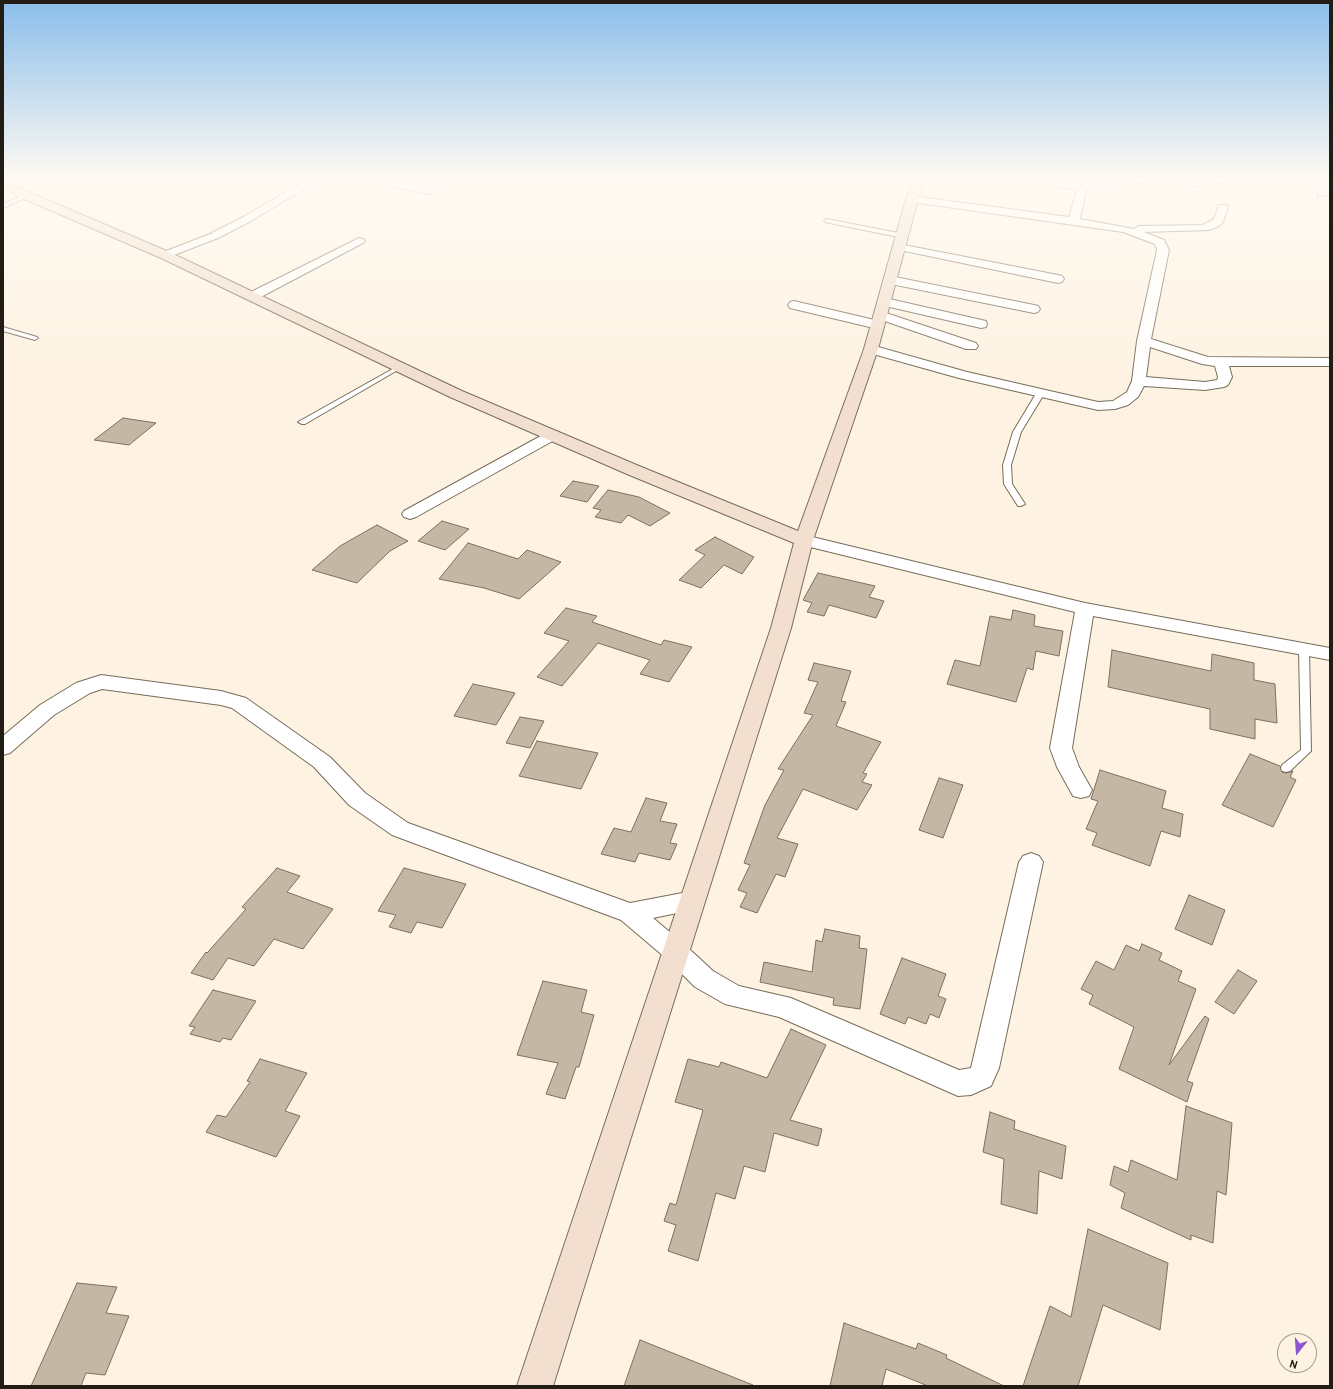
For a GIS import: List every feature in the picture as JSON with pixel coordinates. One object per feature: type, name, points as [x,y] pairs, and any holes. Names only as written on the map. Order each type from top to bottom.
[{"type":"main road","points":[[136,243],[253,296],[456,394],[804,540]]},
{"type":"main road","points":[[535,1386],[781,628],[804,540],[871,349],[901,243]]},
{"type":"street","points":[[165,255],[196,243]]},
{"type":"street","points":[[253,296],[355,243]]},
{"type":"street","points":[[904,243],[1058,279]]},
{"type":"street","points":[[871,349],[964,375],[1089,405],[1106,407],[1123,402],[1132,394],[1139,381],[1144,341],[1163,250],[1163,246],[1161,243]]},
{"type":"street","points":[[890,280],[1034,309]]},
{"type":"street","points":[[794,305],[981,324]]},
{"type":"street","points":[[881,314],[971,346]]},
{"type":"street","points":[[1144,341],[1207,361],[1330,362]]},
{"type":"street","points":[[1139,381],[1205,386],[1219,384],[1223,382],[1225,377],[1221,362]]},
{"type":"street","points":[[410,514],[553,435]]},
{"type":"street","points":[[804,540],[1085,609],[1330,654]]},
{"type":"street","points":[[1081,790],[1068,767],[1061,748],[1085,609]]},
{"type":"street","points":[[3,748],[47,710],[82,688],[102,682],[221,698],[239,703],[322,762],[357,798],[400,829],[630,913],[676,952],[704,979],[734,996],[782,1006],[958,1083],[971,1082],[981,1077],[985,1068],[1031,862]]},
{"type":"street","points":[[630,913],[693,901]]},
{"type":"lane","points":[[3,329],[35,338]]},
{"type":"lane","points":[[302,422],[400,367]]},
{"type":"lane","points":[[1021,504],[1008,484],[1007,464],[1017,432],[1040,394]]},
{"type":"lane","points":[[1286,768],[1306,751],[1304,649]]},
{"type":"building","points":[[123,418],[156,423],[129,445],[94,440]]},
{"type":"building","points":[[573,481],[599,486],[587,502],[560,496]]},
{"type":"building","points":[[608,490],[639,497],[670,513],[650,526],[628,515],[621,523],[595,517],[601,510],[593,508]]},
{"type":"building","points":[[442,521],[469,529],[445,550],[418,541]]},
{"type":"building","points":[[377,525],[408,541],[390,551],[357,583],[312,570],[340,546]]},
{"type":"building","points":[[715,537],[754,557],[742,574],[724,565],[701,588],[679,580],[705,555],[695,550]]},
{"type":"building","points":[[468,543],[518,559],[527,550],[561,562],[519,599],[484,588],[439,579]]},
{"type":"building","points":[[818,573],[875,586],[869,597],[884,601],[876,618],[829,605],[824,616],[807,612],[812,603],[803,600]]},
{"type":"building","points":[[566,608],[597,616],[592,622],[661,645],[664,640],[692,647],[669,682],[640,674],[650,660],[598,643],[562,686],[537,677],[569,641],[544,633]]},
{"type":"building","points":[[1013,610],[1035,615],[1034,626],[1063,631],[1059,656],[1036,651],[1033,670],[1027,668],[1016,702],[947,684],[955,660],[980,666],[990,616],[1011,620]]},
{"type":"building","points":[[1112,650],[1211,671],[1212,654],[1254,663],[1254,680],[1275,684],[1277,723],[1255,719],[1255,739],[1210,729],[1210,709],[1108,687]]},
{"type":"building","points":[[814,663],[851,671],[841,701],[846,702],[836,726],[881,742],[863,773],[867,774],[862,782],[872,785],[857,810],[803,789],[777,838],[798,844],[785,877],[776,874],[757,913],[740,907],[747,893],[738,890],[750,865],[744,863],[765,805],[784,770],[778,769],[813,715],[804,713],[818,682],[808,680]]},
{"type":"building","points":[[473,684],[515,693],[496,725],[454,716]]},
{"type":"building","points":[[520,717],[544,721],[530,748],[506,743]]},
{"type":"building","points":[[537,741],[598,753],[581,789],[519,776]]},
{"type":"building","points":[[1250,754],[1280,766],[1282,772],[1286,773],[1293,771],[1290,777],[1296,780],[1273,827],[1222,805]]},
{"type":"building","points":[[1100,770],[1166,791],[1162,808],[1183,814],[1180,837],[1161,831],[1150,866],[1092,845],[1097,833],[1086,829],[1098,801],[1091,799]]},
{"type":"building","points":[[939,778],[963,785],[943,838],[919,830]]},
{"type":"building","points":[[646,798],[667,803],[660,821],[677,824],[670,843],[677,844],[670,860],[639,853],[635,862],[601,854],[614,828],[631,832]]},
{"type":"building","points":[[277,868],[300,876],[287,892],[333,909],[303,949],[274,939],[254,966],[228,958],[213,980],[191,973],[206,952],[207,953],[246,909],[242,907]]},
{"type":"building","points":[[404,868],[466,884],[442,928],[417,922],[411,933],[389,927],[396,915],[378,911]]},
{"type":"building","points":[[1189,895],[1225,910],[1212,945],[1175,929]]},
{"type":"building","points":[[825,929],[860,936],[859,948],[867,949],[860,1009],[833,1005],[834,998],[760,982],[764,962],[812,972],[816,940],[822,942]]},
{"type":"building","points":[[1142,944],[1162,953],[1159,960],[1182,971],[1178,981],[1196,989],[1169,1065],[1205,1016],[1209,1019],[1187,1081],[1193,1083],[1187,1102],[1119,1069],[1134,1027],[1089,1004],[1093,995],[1081,989],[1096,961],[1114,970],[1126,945],[1139,951]]},
{"type":"building","points":[[902,958],[946,974],[938,996],[946,999],[939,1018],[930,1014],[926,1024],[908,1017],[905,1024],[880,1014]]},
{"type":"building","points":[[1238,970],[1257,981],[1234,1014],[1215,1002]]},
{"type":"building","points":[[543,981],[587,990],[581,1012],[594,1015],[579,1067],[576,1067],[565,1099],[546,1094],[558,1063],[517,1055]]},
{"type":"building","points":[[213,990],[256,1001],[231,1040],[223,1038],[220,1042],[190,1034],[195,1027],[189,1026]]},
{"type":"building","points":[[791,1029],[826,1045],[790,1120],[822,1129],[818,1146],[774,1133],[765,1172],[744,1166],[735,1199],[716,1193],[698,1261],[668,1251],[676,1225],[664,1221],[670,1203],[676,1205],[703,1110],[675,1102],[688,1059],[719,1067],[721,1062],[767,1078]]},
{"type":"building","points":[[260,1059],[307,1073],[285,1111],[300,1116],[276,1157],[206,1132],[217,1115],[226,1117],[250,1082],[247,1081]]},
{"type":"building","points":[[1186,1106],[1232,1123],[1226,1195],[1217,1191],[1213,1243],[1191,1235],[1191,1240],[1121,1208],[1125,1193],[1110,1185],[1114,1166],[1128,1172],[1131,1160],[1177,1180]]},
{"type":"building","points":[[990,1112],[1015,1121],[1014,1129],[1066,1146],[1062,1179],[1039,1171],[1037,1214],[1001,1204],[1004,1159],[983,1152]]},
{"type":"building","points":[[1088,1229],[1168,1263],[1160,1330],[1103,1305],[1078,1386],[1023,1386],[1050,1306],[1071,1317]]},
{"type":"building","points":[[77,1283],[117,1287],[106,1313],[129,1316],[105,1375],[86,1373],[81,1386],[31,1386]]},
{"type":"building","points":[[844,1323],[916,1349],[918,1343],[947,1355],[946,1358],[1004,1386],[928,1386],[886,1369],[882,1386],[830,1386]]},
{"type":"building","points":[[640,1340],[753,1385],[753,1386],[624,1386]]}]
